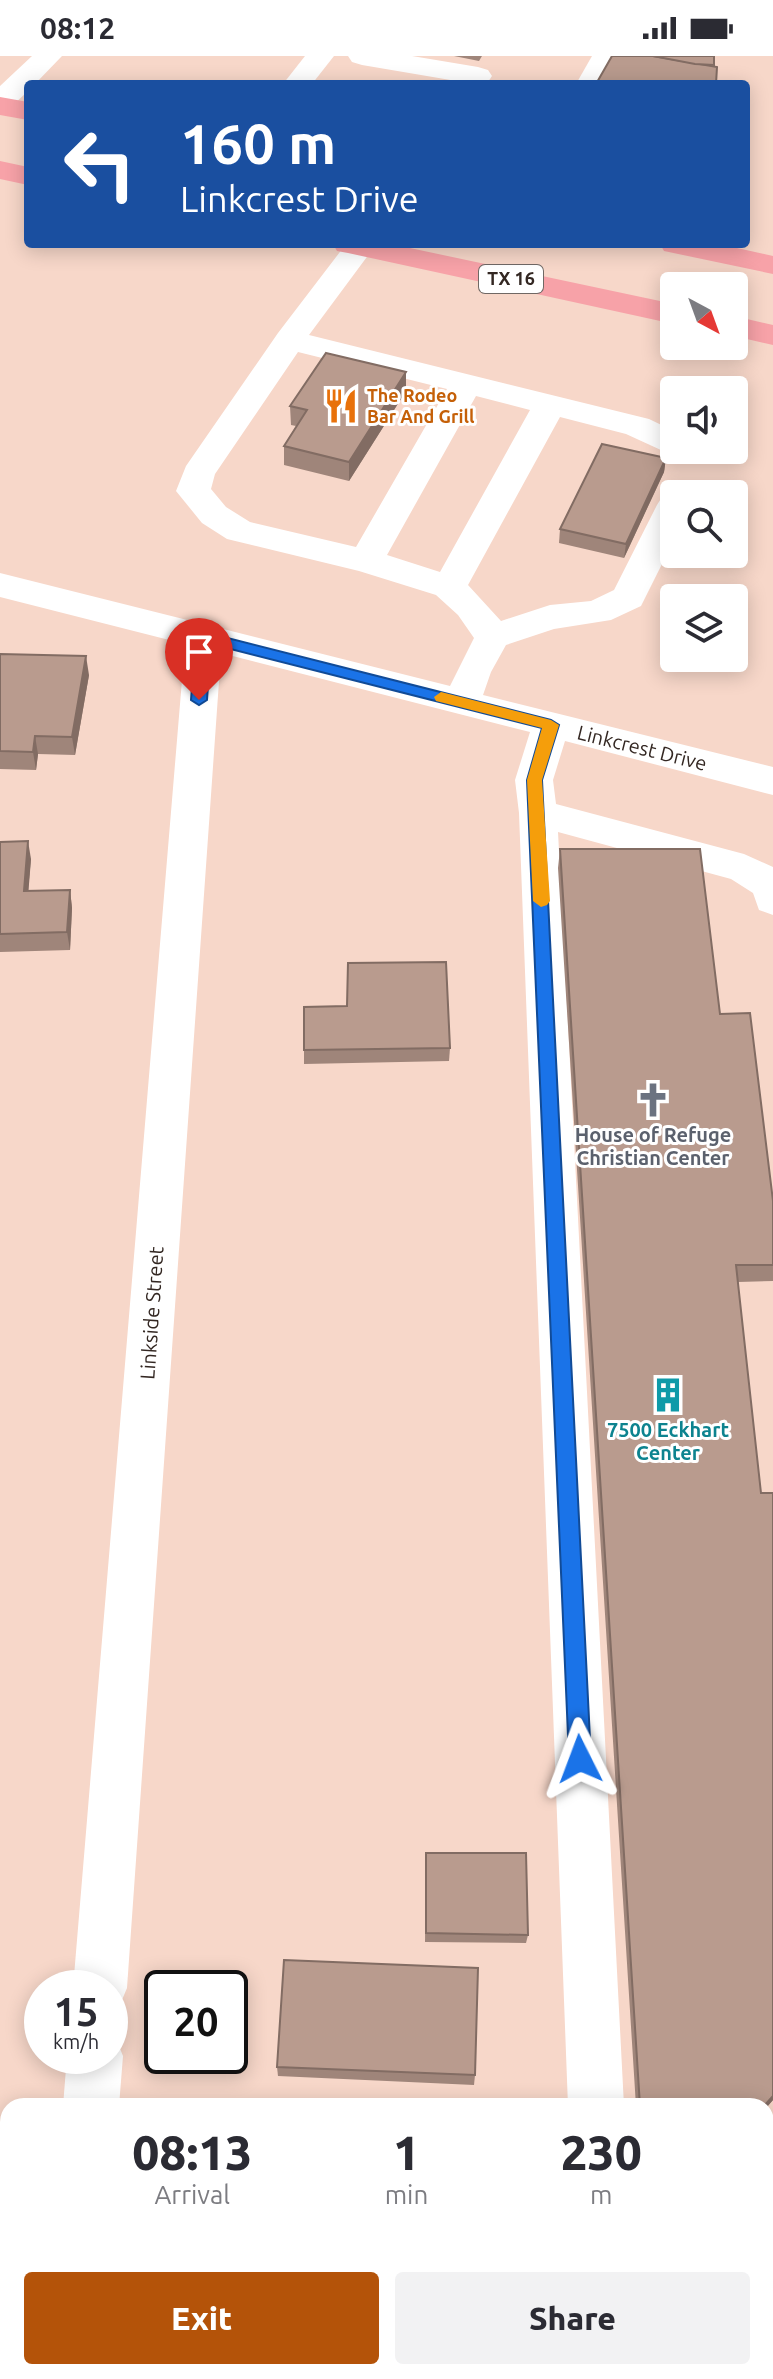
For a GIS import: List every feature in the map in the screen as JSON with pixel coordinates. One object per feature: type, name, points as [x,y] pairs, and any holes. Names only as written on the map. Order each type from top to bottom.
[{"type":"main road","points":[[0,104],[24,110]]},
{"type":"main road","points":[[0,170],[24,175]]},
{"type":"main road","name":"TX 16","points":[[368,248],[660,311]]},
{"type":"main road","points":[[694,248],[773,265]]},
{"type":"main road","points":[[748,329],[773,335]]},
{"type":"street","points":[[0,104],[48,56]]},
{"type":"street","points":[[300,80],[320,56]]},
{"type":"street","points":[[362,56],[478,76]]},
{"type":"street","points":[[592,80],[606,56]]},
{"type":"street","points":[[352,248],[198,474],[193,491],[214,515],[239,531],[366,561],[449,587],[471,607],[493,637]]},
{"type":"street","points":[[289,340],[637,426],[660,438]]},
{"type":"street","points":[[366,561],[466,384]]},
{"type":"street","points":[[449,587],[549,406]]},
{"type":"street","points":[[462,703],[473,672],[493,637],[550,617],[598,612],[628,598],[660,533]]},
{"type":"street","name":"Linkcrest Drive","points":[[0,585],[773,781]]},
{"type":"street","name":"Linkside Street","points":[[101,1970],[204,637]]},
{"type":"street","points":[[551,725],[534,780],[538,813],[596,2098]]},
{"type":"street","points":[[538,813],[744,868],[772,886],[773,900]]},
{"type":"street","points":[[92,2098],[94,2074]]},
{"type":"building","points":[[612,56],[653,56],[717,67],[716,80],[598,80]]},
{"type":"building","points":[[653,56],[714,56],[714,65],[695,64]]},
{"type":"building","points":[[326,353],[406,372],[349,462],[284,446],[307,410],[290,406]]},
{"type":"building","points":[[602,444],[660,457],[660,464],[663,464],[626,544],[560,529]]},
{"type":"building","points":[[0,654],[86,656],[72,737],[35,736],[33,752],[0,751]]},
{"type":"building","points":[[28,841],[24,891],[70,890],[67,932],[0,934],[0,842]]},
{"type":"building","name":"7500 Eckhart Center","points":[[560,849],[700,849],[720,1014],[750,1013],[773,1201],[773,1265],[736,1265],[761,1493],[773,1493],[773,2096],[639,2098]]},
{"type":"building","points":[[446,962],[450,1048],[304,1050],[304,1007],[347,1006],[348,963]]},
{"type":"building","points":[[426,1853],[526,1853],[528,1935],[426,1933]]},
{"type":"building","points":[[284,1960],[478,1968],[475,2075],[277,2067]]},
{"type":"slow traffic","points":[[441,697],[551,725],[534,780],[541,901]]},
{"type":"place","name":"The Rodeo Bar And Grill","points":[[341,406]]},
{"type":"place","name":"House of Refuge Christian Center","points":[[653,1100]]},
{"type":"place","name":"7500 Eckhart Center","points":[[668,1395]]},
{"type":"route","points":[[199,700],[204,637],[551,725],[534,780],[538,813],[580,1759]]}]
